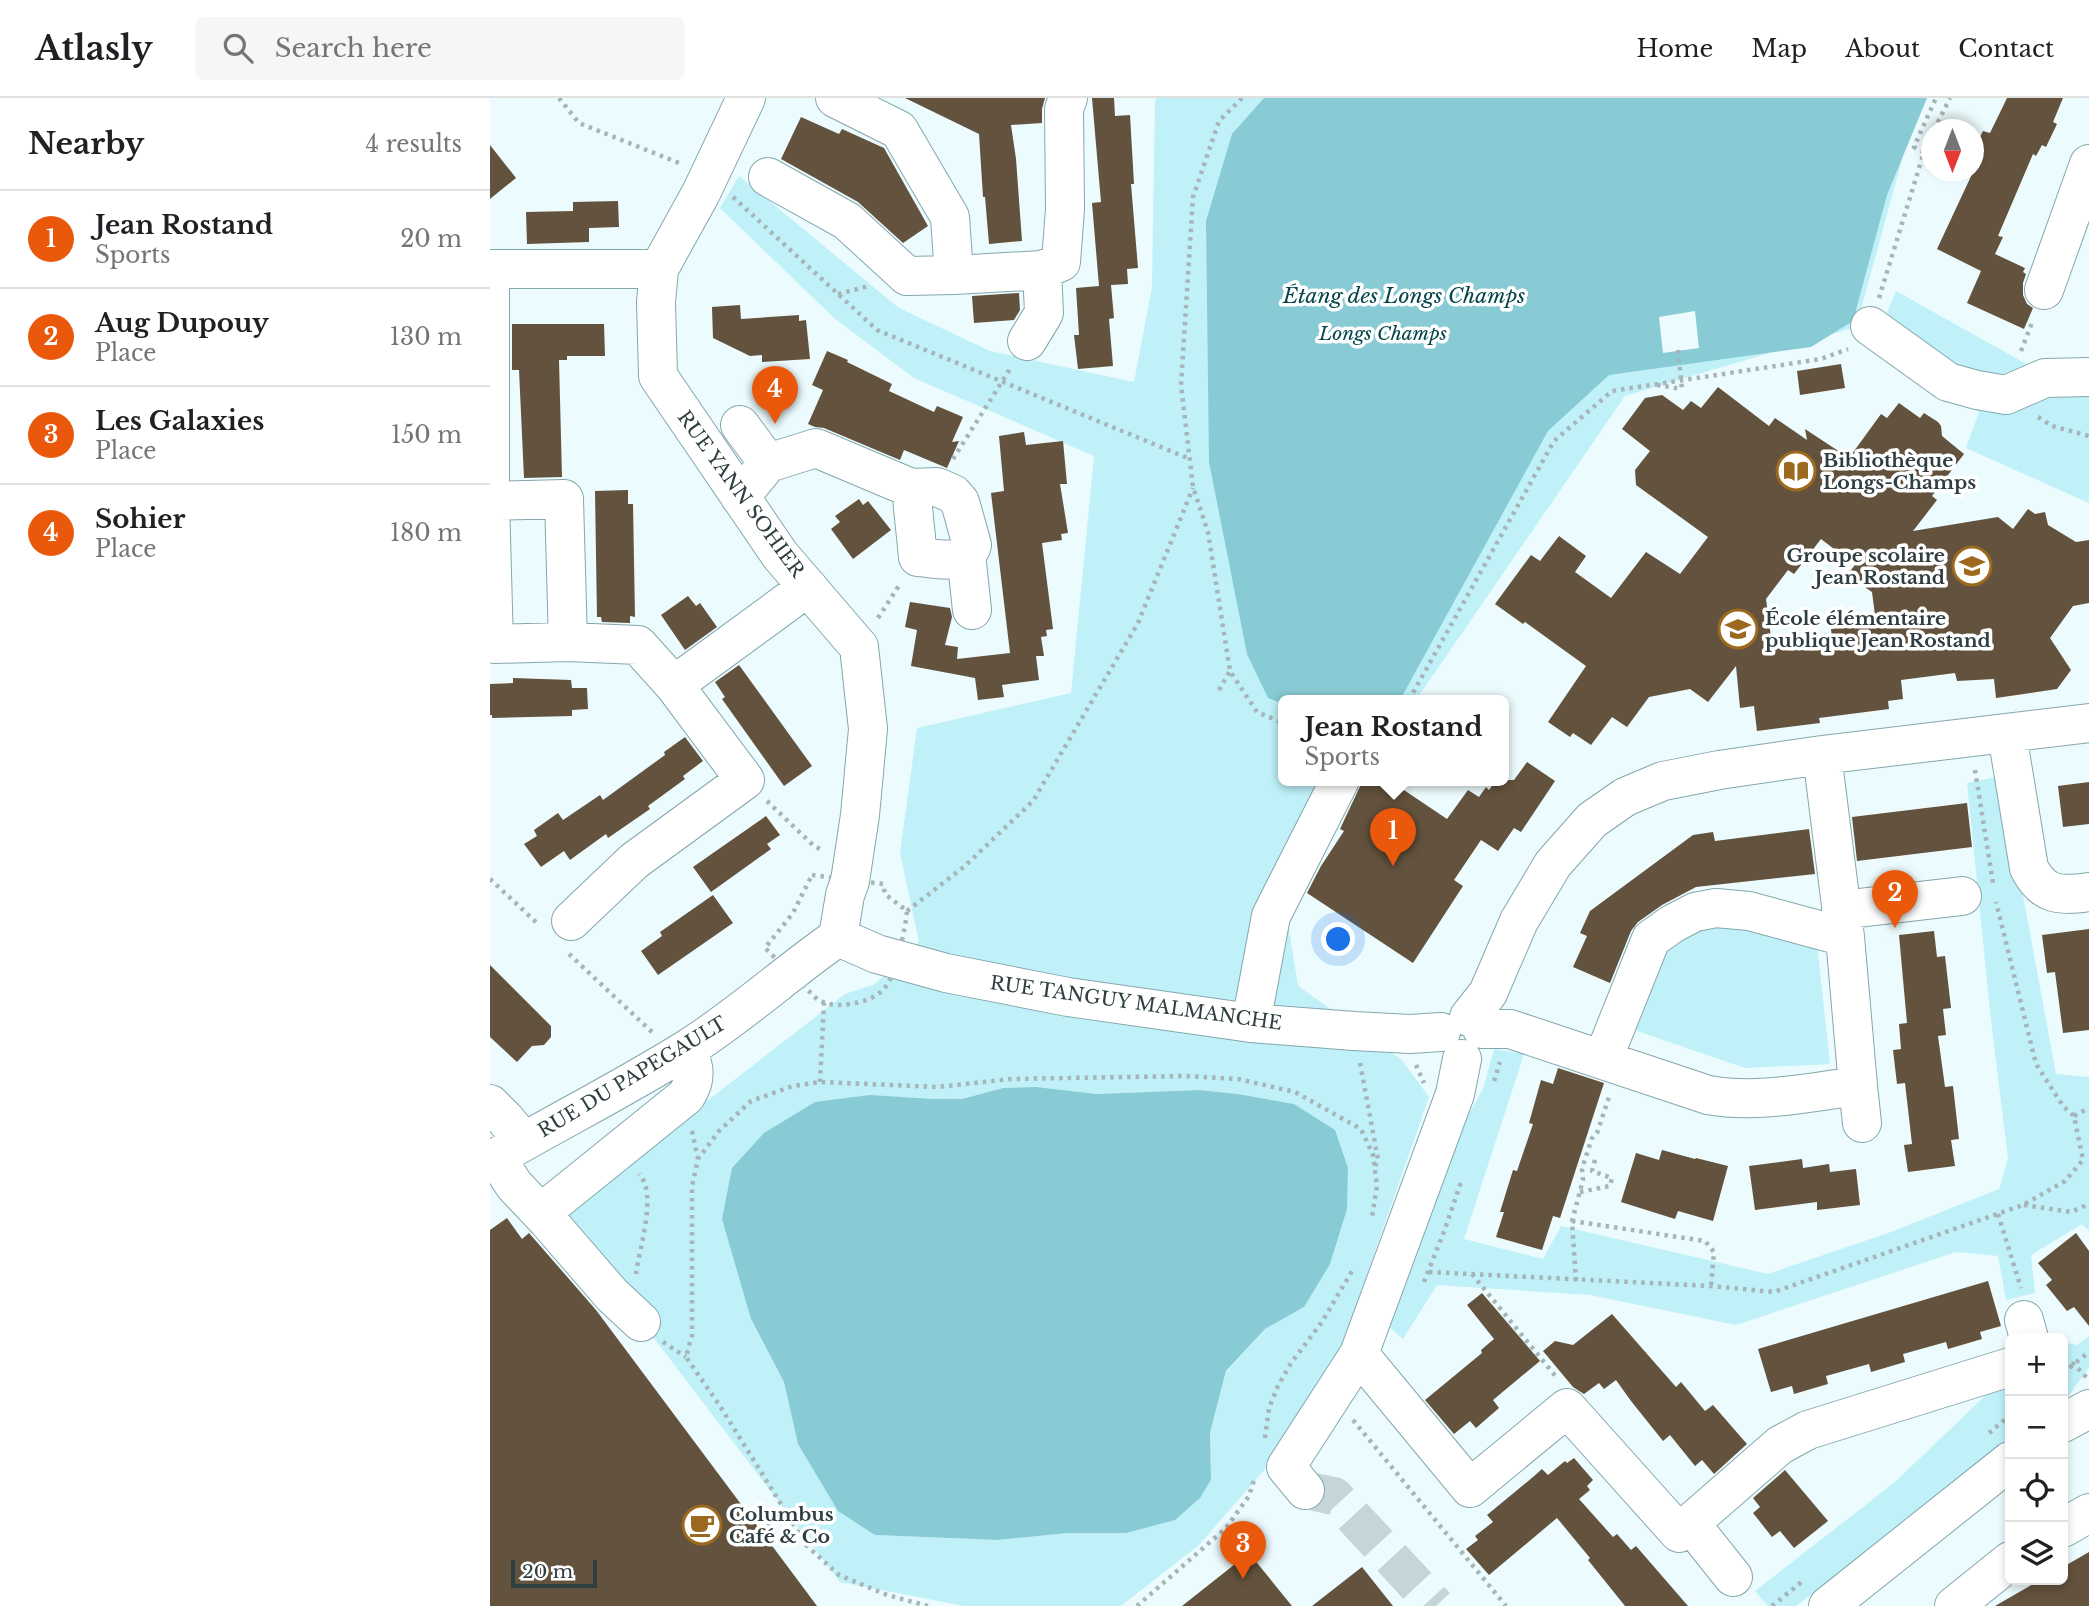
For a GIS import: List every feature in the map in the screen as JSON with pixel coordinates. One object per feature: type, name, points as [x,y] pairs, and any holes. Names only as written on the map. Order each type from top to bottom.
[{"type":"street","name":"RUE YANN SOHIER","points":[[746,98],[710,176],[659,269],[656,302],[658,376],[780,555],[859,647]]},
{"type":"street","points":[[835,98],[898,130],[950,217],[954,275]]},
{"type":"street","points":[[768,177],[847,221],[907,276],[1042,270],[1061,262],[1065,209],[1064,109],[1068,98]]},
{"type":"street","points":[[2044,290],[2089,164]]},
{"type":"street","points":[[559,933],[634,861],[745,780],[674,685],[638,645],[568,642],[492,644],[490,269],[659,269]]},
{"type":"street","points":[[1027,341],[1044,313],[1042,270]]},
{"type":"street","points":[[1870,326],[1948,382],[2006,395],[2045,378],[2089,377]]},
{"type":"street","points":[[740,425],[768,463]]},
{"type":"street","points":[[740,497],[768,463],[816,448],[924,488],[953,495],[960,502],[972,545],[970,551],[961,558],[918,557],[924,488]]},
{"type":"street","points":[[490,501],[564,499],[568,642]]},
{"type":"street","points":[[966,554],[972,610]]},
{"type":"street","points":[[674,685],[808,587]]},
{"type":"street","points":[[838,937],[860,815],[868,729],[859,647]]},
{"type":"street","points":[[1305,1490],[1286,1467],[1359,1354],[1455,1094],[1488,993],[1519,921],[1553,864],[1592,820],[1625,797],[1663,781],[1822,755],[2089,723]]},
{"type":"street","points":[[2007,734],[2029,868],[2036,882],[2058,894],[2089,892]]},
{"type":"street","points":[[1473,1033],[1611,1062],[1708,1095],[1732,1099],[1860,1105],[1843,923],[1822,755]]},
{"type":"street","points":[[1251,1023],[1271,916],[1337,786]]},
{"type":"street","points":[[1611,1062],[1651,939],[1695,912],[1716,908],[1843,923],[1962,896]]},
{"type":"street","name":"RUE TANGUY MALMANCHE","points":[[838,937],[877,954],[946,974],[1068,997],[1251,1023],[1410,1034],[1473,1033]]},
{"type":"street","name":"RUE DU PAPEGAULT","points":[[503,1153],[672,1042],[731,1018],[838,937]]},
{"type":"street","points":[[541,1213],[686,1096],[692,1087],[695,1074],[672,1042]]},
{"type":"street","points":[[490,1104],[506,1120],[503,1153],[513,1185],[612,1295],[641,1322]]},
{"type":"street","points":[[1359,1354],[1470,1488],[1567,1408],[1679,1533],[1780,1445],[1808,1430],[2005,1369]]},
{"type":"street","points":[[2068,1420],[2089,1409]]},
{"type":"street","points":[[1828,1606],[2005,1465]]},
{"type":"street","points":[[2068,1525],[2089,1513]]},
{"type":"street","points":[[1690,1523],[1733,1577]]},
{"type":"street","points":[[1954,1606],[2005,1565]]},
{"type":"path","points":[[559,98],[579,123],[710,176],[877,330],[1190,459]]},
{"type":"path","points":[[1242,98],[1219,121],[1193,197],[1181,385],[1193,487],[1208,532],[1230,671],[1256,712],[1278,721]]},
{"type":"path","points":[[1927,119],[1936,98]]},
{"type":"path","points":[[1940,119],[1950,98]]},
{"type":"path","points":[[1921,131],[1914,147],[1921,150]]},
{"type":"path","points":[[1412,695],[1554,442],[1612,391],[1821,359],[1847,350],[1870,326],[1921,162]]},
{"type":"path","points":[[2044,290],[2006,395],[2052,426],[2089,436]]},
{"type":"path","points":[[1653,384],[1682,389],[1678,350]]},
{"type":"path","points":[[924,488],[1002,380]]},
{"type":"path","points":[[907,911],[965,866],[1033,801],[1138,623],[1193,487]]},
{"type":"path","points":[[859,647],[918,557]]},
{"type":"path","points":[[1219,690],[1230,671]]},
{"type":"path","points":[[1429,1272],[1711,1286],[1774,1292],[2023,1205],[2065,1181],[2086,1161],[2074,1116],[2063,1105],[2036,1064],[1998,917],[1970,738]]},
{"type":"path","points":[[745,780],[813,845],[850,875]]},
{"type":"path","points":[[791,971],[765,948],[793,913],[812,876],[850,875]]},
{"type":"path","points":[[490,879],[559,933],[672,1042]]},
{"type":"path","points":[[820,1082],[824,1003]]},
{"type":"path","points":[[1354,1031],[1378,1160],[1374,1167]]},
{"type":"path","points":[[1473,1033],[1491,1091]]},
{"type":"path","points":[[1576,1281],[1572,1221],[1586,1159],[1592,1138],[1597,1133],[1611,1062]]},
{"type":"path","points":[[686,1357],[692,1335],[692,1186],[698,1159],[719,1131],[751,1101],[793,1086],[820,1082],[938,1087],[1010,1079],[1185,1076],[1238,1079],[1295,1092],[1361,1129],[1373,1155],[1377,1186],[1371,1222]]},
{"type":"path","points":[[2074,1116],[2089,1108]]},
{"type":"path","points":[[1580,1192],[1610,1186],[1612,1178],[1592,1171],[1596,1156]]},
{"type":"path","points":[[603,1162],[642,1176],[646,1187],[647,1213],[634,1288],[641,1322],[656,1338],[686,1357],[720,1406],[807,1546],[839,1574],[887,1595],[928,1606]]},
{"type":"path","points":[[2023,1205],[2071,1212],[2089,1204]]},
{"type":"path","points":[[1998,1214],[2026,1302],[2026,1329]]},
{"type":"path","points":[[1572,1221],[1705,1241],[1714,1252],[1711,1286]]},
{"type":"path","points":[[1264,1444],[1269,1408],[1278,1386],[1291,1363],[1322,1322],[1355,1265]]},
{"type":"path","points":[[1471,1273],[1564,1387],[1567,1408]]},
{"type":"path","points":[[2068,1369],[2089,1352]]},
{"type":"path","points":[[2068,1363],[2074,1364],[2089,1380]]},
{"type":"path","points":[[1353,1419],[1506,1606]]},
{"type":"path","points":[[1137,1606],[1226,1528],[1249,1496],[1258,1469]]},
{"type":"path","points":[[761,1531],[786,1511]]},
{"type":"green space","name":"Longs Champs","points":[[1157,98],[1919,98],[1856,327],[1625,396],[1419,695],[1278,695],[1278,786],[1349,786],[1286,910],[1298,986],[1402,1060],[1429,1097],[1327,1389],[1274,1459],[1199,1545],[1119,1606],[964,1606],[840,1582],[560,1215],[845,994],[875,984],[919,942],[900,853],[917,728],[1071,693],[1094,456],[914,378],[834,318],[720,208],[739,176],[899,308],[990,351],[1134,382],[1152,287]],"holes":[[[1036,1087],[1097,1094],[1199,1090],[1294,1104],[1304,1307],[1265,1329],[1226,1372],[1210,1434],[1211,1480],[1126,1533],[1068,1533],[998,1540],[875,1535],[798,1444],[784,1382],[751,1319],[933,1099],[962,1099],[1003,1088]]]},
{"type":"green space","points":[[1896,291],[2037,370],[2089,385],[2089,503],[1966,448],[1979,412],[1884,320]]},
{"type":"green space","points":[[2001,776],[2056,1074],[2089,1077],[2089,1231],[2082,1224],[2031,1255],[2035,1293],[2006,1300],[1998,1256],[1956,1252],[1736,1325],[1590,1295],[1437,1285],[1403,1339],[1380,1319],[1434,1176],[1483,1089],[1494,1049],[1524,1054],[1464,1239],[1543,1259],[1561,1226],[1768,1274],[1891,1232],[1999,1189],[2008,1159],[1967,783]]},
{"type":"green space","points":[[1709,920],[1817,943],[1830,1064],[1745,1068],[1631,1029],[1670,938]]},
{"type":"green space","points":[[2089,1336],[2089,1368],[2068,1396],[2068,1343],[2077,1345]]},
{"type":"green space","points":[[2005,1377],[2005,1449],[1796,1606],[1768,1606],[1755,1591],[1895,1482]]},
{"type":"water","name":"Étang des Longs Champs","points":[[1264,98],[1927,98],[1887,195],[1853,321],[1811,347],[1609,375],[1548,431],[1403,695],[1278,695],[1278,702],[1268,698],[1247,654],[1209,462],[1206,221],[1232,134]]},
{"type":"water","points":[[1036,1087],[1097,1094],[1199,1090],[1294,1104],[1335,1130],[1348,1168],[1347,1209],[1330,1264],[1304,1307],[1265,1329],[1226,1371],[1210,1433],[1211,1480],[1200,1498],[1175,1520],[1126,1533],[1068,1533],[998,1540],[875,1535],[838,1511],[798,1444],[784,1382],[751,1319],[722,1219],[732,1168],[764,1133],[815,1102],[870,1095],[962,1099],[1003,1088]]},
{"type":"pier","points":[[1695,311],[1699,348],[1663,353],[1659,317]]},
{"type":"building","points":[[905,98],[1045,98],[1042,123],[1011,125],[1022,241],[989,244],[979,134]]},
{"type":"building","points":[[1092,98],[1114,98],[1115,116],[1130,115],[1134,184],[1131,184],[1138,268],[1127,269],[1128,284],[1111,285],[1114,318],[1109,319],[1113,366],[1078,369],[1074,335],[1079,335],[1076,288],[1099,286],[1092,203],[1101,202]]},
{"type":"building","points":[[2007,98],[2063,98],[2053,122],[2057,124],[2046,147],[2042,145],[2036,156],[2033,154],[1998,236],[2003,237],[1995,254],[2025,268],[2023,295],[2027,304],[2033,308],[2024,329],[1967,303],[1981,271],[1937,249],[1968,182],[1984,182],[1984,131],[1990,133]]},
{"type":"building","points":[[801,117],[839,134],[842,129],[884,148],[928,226],[903,243],[858,202],[781,159]]},
{"type":"building","points":[[490,145],[516,178],[490,199]]},
{"type":"building","points":[[618,201],[619,227],[589,228],[589,242],[527,244],[526,212],[573,211],[573,202]]},
{"type":"building","points":[[1019,293],[1020,310],[1014,320],[974,323],[972,296]]},
{"type":"building","points":[[740,305],[741,319],[799,315],[799,321],[806,320],[810,359],[762,362],[762,355],[750,356],[713,338],[712,307]]},
{"type":"building","points":[[512,324],[604,324],[605,356],[567,356],[567,360],[559,360],[562,477],[524,478],[519,370],[512,370]]},
{"type":"building","points":[[827,351],[892,384],[889,391],[934,412],[937,406],[963,417],[952,442],[959,441],[947,468],[904,450],[900,460],[824,428],[808,424],[823,390],[812,385]]},
{"type":"building","points":[[1841,364],[1845,388],[1800,395],[1797,371]]},
{"type":"building","name":"Groupe scolaire Jean Rostand","points":[[1718,387],[1769,426],[1775,418],[1807,440],[1805,429],[1849,458],[1881,414],[1887,418],[1899,403],[1920,418],[1924,413],[1938,422],[1942,436],[1964,454],[1932,496],[1937,500],[1913,531],[1998,517],[2013,529],[2028,509],[2035,514],[2045,512],[2048,525],[2076,542],[2089,540],[2089,603],[2073,606],[2050,638],[2071,670],[2057,689],[1996,698],[1994,679],[1957,681],[1955,673],[1901,680],[1903,699],[1888,701],[1889,709],[1819,718],[1820,723],[1757,731],[1754,706],[1740,708],[1736,666],[1708,702],[1690,689],[1649,697],[1627,727],[1612,717],[1591,745],[1573,733],[1570,737],[1548,722],[1586,666],[1495,604],[1531,555],[1540,561],[1559,536],[1586,556],[1575,572],[1611,598],[1646,552],[1680,574],[1708,537],[1636,485],[1635,470],[1650,451],[1622,429],[1645,398],[1662,395],[1683,410],[1691,401],[1701,408]],"holes":[[[1821,539],[1855,565],[1847,575],[1872,592],[1876,623],[1831,629],[1832,637],[1772,645],[1766,599],[1788,570],[1794,574]]]},
{"type":"building","points":[[1024,432],[1026,445],[1063,441],[1067,484],[1060,484],[1068,533],[1061,534],[1062,540],[1042,543],[1053,629],[1046,630],[1047,636],[1041,637],[1044,656],[1036,656],[1039,680],[1002,685],[1004,697],[978,700],[975,678],[911,666],[917,630],[905,627],[910,602],[950,608],[952,617],[945,645],[958,647],[957,659],[1010,653],[991,493],[1004,491],[999,436]]},
{"type":"building","points":[[628,490],[628,504],[633,504],[635,617],[630,616],[630,623],[602,622],[601,617],[597,617],[595,491]]},
{"type":"building","points":[[859,499],[863,505],[868,501],[891,530],[853,559],[831,529],[840,522],[835,516]]},
{"type":"building","points":[[688,596],[696,606],[700,603],[717,627],[685,650],[661,615]]},
{"type":"building","points":[[739,665],[812,766],[784,786],[722,699],[725,697],[715,682]]},
{"type":"building","points":[[513,678],[571,680],[572,688],[587,688],[588,709],[572,710],[572,716],[492,718],[490,684],[513,683]]},
{"type":"building","points":[[685,737],[703,761],[683,776],[685,779],[648,806],[650,809],[608,838],[606,834],[570,860],[564,851],[541,867],[524,844],[537,836],[534,830],[558,813],[563,820],[600,795],[603,800]]},
{"type":"building","points":[[1527,762],[1555,781],[1521,832],[1514,828],[1498,851],[1481,840],[1454,880],[1463,886],[1413,963],[1307,893],[1344,831],[1340,829],[1360,786],[1398,786],[1447,819],[1468,790],[1479,797],[1486,787],[1489,790],[1492,786],[1509,786],[1509,780],[1514,780]]},
{"type":"building","points":[[2089,782],[2089,824],[2063,827],[2058,786]]},
{"type":"building","points":[[1967,803],[1972,847],[1857,861],[1852,817]]},
{"type":"building","points":[[766,816],[780,835],[767,844],[771,849],[711,892],[693,867]]},
{"type":"building","points":[[1809,829],[1815,874],[1696,887],[1662,905],[1638,922],[1631,931],[1610,983],[1573,967],[1587,936],[1580,933],[1590,911],[1693,835],[1713,832],[1715,841]]},
{"type":"building","points":[[713,895],[733,923],[658,975],[641,951],[662,936],[660,932]]},
{"type":"building","points":[[2089,929],[2089,1030],[2063,1033],[2055,972],[2047,973],[2042,935]]},
{"type":"building","points":[[1934,931],[1937,957],[1945,956],[1951,1008],[1943,1009],[1946,1035],[1938,1036],[1945,1087],[1953,1086],[1959,1139],[1951,1140],[1955,1166],[1908,1172],[1904,1145],[1912,1144],[1905,1083],[1897,1084],[1893,1050],[1901,1049],[1899,1024],[1907,1023],[1899,935]]},
{"type":"building","points":[[490,965],[551,1026],[551,1037],[544,1045],[532,1046],[517,1062],[490,1037]]},
{"type":"building","points":[[1558,1068],[1604,1083],[1560,1218],[1553,1216],[1542,1250],[1496,1237],[1504,1212],[1500,1212],[1513,1170],[1517,1171],[1533,1124],[1529,1123],[1541,1080],[1553,1084]]},
{"type":"building","points":[[1662,1150],[1728,1166],[1713,1221],[1678,1211],[1675,1219],[1621,1202],[1636,1153],[1659,1160]]},
{"type":"building","points":[[1802,1159],[1803,1168],[1829,1164],[1830,1172],[1856,1169],[1860,1205],[1817,1210],[1817,1202],[1755,1210],[1749,1166]]},
{"type":"building","points":[[507,1218],[522,1239],[529,1233],[596,1310],[817,1606],[490,1606],[490,1230]]},
{"type":"building","points":[[2076,1233],[2089,1251],[2089,1326],[2074,1307],[2067,1311],[2046,1285],[2052,1280],[2038,1263]]},
{"type":"building","points":[[1988,1281],[2001,1326],[1980,1332],[1982,1339],[1948,1349],[1946,1342],[1903,1354],[1905,1362],[1871,1372],[1869,1364],[1826,1376],[1828,1384],[1794,1394],[1792,1386],[1771,1392],[1758,1349]]},
{"type":"building","points":[[1482,1293],[1540,1361],[1493,1400],[1499,1408],[1476,1428],[1470,1421],[1454,1434],[1425,1400],[1482,1353],[1481,1350],[1494,1339],[1467,1305]]},
{"type":"building","points":[[1612,1314],[1676,1387],[1681,1382],[1705,1411],[1713,1405],[1747,1444],[1714,1474],[1702,1460],[1695,1466],[1670,1435],[1663,1441],[1616,1380],[1604,1389],[1599,1383],[1584,1394],[1573,1387],[1543,1351],[1555,1341],[1573,1345]]},
{"type":"building","points":[[1574,1458],[1593,1480],[1587,1486],[1590,1490],[1579,1499],[1613,1537],[1617,1534],[1631,1550],[1636,1546],[1688,1606],[1625,1606],[1557,1518],[1489,1575],[1466,1549],[1478,1540],[1475,1536],[1493,1522],[1487,1515],[1542,1469],[1548,1475],[1565,1461],[1567,1463]]},
{"type":"building","points":[[1785,1470],[1828,1521],[1794,1548],[1780,1531],[1772,1537],[1753,1513],[1760,1507],[1753,1498]]},
{"type":"building","points":[[2089,1552],[2089,1606],[1995,1606],[2031,1585],[2068,1585],[2068,1564]]},
{"type":"building","points":[[1249,1553],[1292,1606],[1182,1606]]},
{"type":"building","points":[[1362,1567],[1393,1606],[1312,1606]]},
{"type":"tunnel","points":[[1305,1490],[1334,1496],[1436,1606]]},
{"type":"place","name":"Sohier","points":[[775,424]]},
{"type":"place","name":"Bibliothèque Longs-Champs","points":[[1796,471]]},
{"type":"place","name":"Groupe scolaire Jean Rostand","points":[[1972,566]]},
{"type":"place","name":"École élémentaire publique Jean Rostand","points":[[1738,629]]},
{"type":"place","name":"Jean Rostand","points":[[1393,866]]},
{"type":"place","name":"Aug Dupouy","points":[[1895,928]]},
{"type":"place","name":"Columbus Café & Co","points":[[702,1525]]},
{"type":"place","name":"Les Galaxies","points":[[1243,1579]]}]
